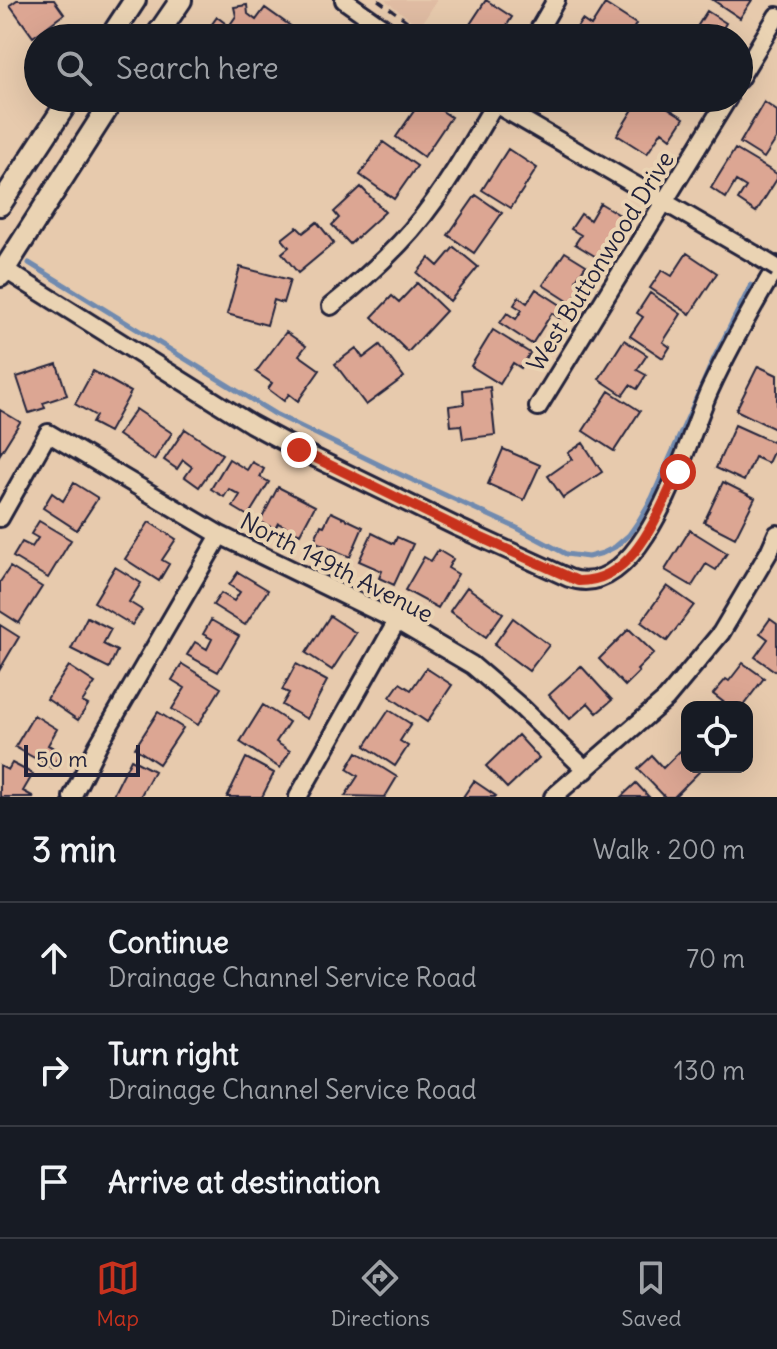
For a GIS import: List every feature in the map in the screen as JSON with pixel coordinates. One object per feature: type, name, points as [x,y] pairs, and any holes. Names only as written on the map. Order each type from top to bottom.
[{"type":"main road","points":[[119,24],[135,0]]},
{"type":"main road","points":[[165,24],[181,0]]},
{"type":"main road","points":[[0,205],[61,112]]},
{"type":"main road","points":[[1,270],[105,112]]},
{"type":"street","points":[[344,0],[378,24]]},
{"type":"street","points":[[542,24],[556,0]]},
{"type":"street","points":[[753,56],[777,16]]},
{"type":"street","points":[[331,306],[402,242],[438,196],[486,112]]},
{"type":"street","points":[[1,270],[251,424],[299,450],[569,578],[588,581],[605,576],[628,559],[649,532],[678,472],[714,380],[745,319],[777,267],[513,112]]},
{"type":"street","name":"West Buttonwood Drive","points":[[538,407],[719,112]]},
{"type":"street","name":"North 149th Avenue","points":[[0,518],[48,433],[220,535],[397,621],[472,665],[586,770]]},
{"type":"street","points":[[553,797],[666,699],[721,633],[777,534]]},
{"type":"street","points":[[72,797],[98,745],[220,535]]},
{"type":"street","points":[[298,797],[397,621]]},
{"type":"path","points":[[378,0],[411,24]]},
{"type":"shaded area","points":[[385,0],[437,0],[422,24],[416,24]]},
{"type":"building","points":[[17,0],[54,0],[64,14],[51,24],[24,24],[10,5]]},
{"type":"building","points":[[486,0],[512,17],[508,24],[470,24]]},
{"type":"building","points":[[713,0],[752,0],[740,18]]},
{"type":"building","points":[[605,4],[636,24],[592,24]]},
{"type":"building","points":[[247,5],[248,14],[256,20],[265,8],[288,24],[230,24],[236,16],[234,7]]},
{"type":"building","points":[[707,11],[726,23],[725,24],[699,24]]},
{"type":"building","points":[[217,17],[226,24],[212,24]]},
{"type":"building","points":[[764,102],[777,111],[777,138],[764,158],[740,143]]},
{"type":"building","points":[[413,112],[444,112],[451,117],[424,157],[396,137]]},
{"type":"building","points":[[631,112],[674,112],[684,118],[671,138],[662,131],[647,154],[617,135]]},
{"type":"building","points":[[383,142],[417,166],[394,199],[360,175]]},
{"type":"building","points":[[508,149],[537,168],[511,208],[482,190]]},
{"type":"building","points":[[735,149],[777,174],[777,179],[756,212],[738,200],[746,187],[736,181],[726,198],[711,188]]},
{"type":"building","points":[[361,187],[385,212],[350,244],[332,225],[339,218],[334,212]]},
{"type":"building","points":[[476,195],[502,213],[474,253],[448,235]]},
{"type":"building","points":[[600,203],[623,217],[598,258],[575,244],[581,235],[571,229],[581,214],[590,220]]},
{"type":"building","points":[[317,222],[334,243],[298,273],[282,253],[289,247],[282,239],[297,227],[303,233]]},
{"type":"building","points":[[454,247],[478,267],[450,301],[417,273],[429,258],[438,266]]},
{"type":"building","points":[[565,252],[586,265],[576,280],[583,285],[571,303],[543,285]]},
{"type":"building","points":[[687,253],[717,273],[690,314],[650,288],[662,270],[672,276]]},
{"type":"building","points":[[240,267],[290,280],[283,303],[274,300],[267,325],[227,314]]},
{"type":"building","points":[[417,283],[446,311],[408,352],[372,317],[392,296],[399,302]]},
{"type":"building","points":[[536,289],[567,309],[560,319],[552,313],[532,344],[500,323],[507,313],[516,319],[522,310],[514,305],[519,297],[527,303]]},
{"type":"building","points":[[650,293],[681,314],[663,342],[670,347],[663,358],[630,336],[643,317],[637,313]]},
{"type":"building","points":[[493,330],[530,353],[521,368],[513,363],[500,384],[471,366]]},
{"type":"building","points":[[286,332],[306,346],[299,355],[320,370],[298,401],[289,394],[284,401],[268,389],[272,383],[256,372]]},
{"type":"building","points":[[624,340],[647,355],[637,370],[646,375],[637,389],[630,385],[623,395],[599,379]]},
{"type":"building","points":[[380,345],[404,377],[366,405],[335,364],[356,348],[363,358]]},
{"type":"building","points":[[57,364],[67,395],[43,403],[45,408],[29,413],[17,377]]},
{"type":"building","points":[[758,366],[777,375],[777,430],[736,410]]},
{"type":"building","points":[[93,371],[131,392],[109,432],[92,423],[96,416],[75,404]]},
{"type":"building","points":[[490,387],[495,435],[463,439],[461,425],[451,426],[449,406],[464,404],[463,390]]},
{"type":"building","points":[[609,391],[640,411],[614,451],[583,431]]},
{"type":"building","points":[[136,409],[172,433],[154,460],[118,435]]},
{"type":"building","points":[[0,410],[20,422],[0,454]]},
{"type":"building","points":[[735,425],[777,444],[768,463],[755,457],[744,481],[716,468]]},
{"type":"building","points":[[185,429],[222,454],[199,487],[185,477],[192,467],[183,460],[177,469],[164,460]]},
{"type":"building","points":[[583,443],[602,472],[563,498],[548,476],[572,459],[568,453]]},
{"type":"building","points":[[503,449],[540,465],[524,500],[488,484]]},
{"type":"building","points":[[229,459],[247,470],[252,462],[264,469],[260,477],[269,482],[248,516],[233,507],[240,495],[229,489],[224,497],[211,489]]},
{"type":"building","points":[[723,482],[755,498],[735,538],[704,522]]},
{"type":"building","points":[[74,483],[98,498],[77,530],[43,508],[52,493],[63,501]]},
{"type":"building","points":[[278,487],[315,506],[300,534],[278,523],[275,529],[260,522]]},
{"type":"building","points":[[331,512],[363,527],[350,557],[314,541]]},
{"type":"building","points":[[39,521],[71,540],[48,578],[13,557],[22,542],[32,547],[38,538],[31,534]]},
{"type":"building","points":[[149,522],[176,539],[162,560],[169,564],[159,581],[125,559]]},
{"type":"building","points":[[690,530],[727,553],[716,570],[706,564],[692,586],[665,570]]},
{"type":"building","points":[[372,533],[394,544],[397,537],[413,544],[394,585],[379,578],[382,571],[359,561]]},
{"type":"building","points":[[438,550],[453,559],[448,568],[458,574],[438,608],[405,590],[424,557],[431,561]]},
{"type":"building","points":[[10,567],[42,587],[19,623],[0,611],[0,582]]},
{"type":"building","points":[[115,567],[141,583],[129,602],[142,610],[132,625],[94,602]]},
{"type":"building","points":[[238,572],[268,590],[245,625],[213,605],[221,593],[234,601],[240,592],[229,585]]},
{"type":"building","points":[[667,586],[694,605],[667,641],[641,622]]},
{"type":"building","points":[[467,587],[503,613],[486,637],[450,611]]},
{"type":"building","points":[[330,616],[356,633],[332,670],[306,653]]},
{"type":"building","points":[[87,617],[111,629],[103,644],[117,651],[109,668],[71,649]]},
{"type":"building","points":[[513,618],[549,645],[529,671],[494,645]]},
{"type":"building","points":[[770,619],[777,624],[775,671],[755,657],[768,639],[760,633]]},
{"type":"building","points":[[211,620],[239,636],[218,672],[187,655],[195,642],[207,649],[212,639],[203,634]]},
{"type":"building","points":[[0,625],[19,637],[0,669]]},
{"type":"building","points":[[629,629],[654,653],[625,686],[599,659]]},
{"type":"building","points":[[743,663],[764,678],[747,701],[722,701],[713,694],[726,679],[729,681]]},
{"type":"building","points":[[182,664],[221,688],[198,725],[172,709],[185,688],[172,680]]},
{"type":"building","points":[[296,664],[327,681],[307,719],[282,705],[289,693],[282,690]]},
{"type":"building","points":[[69,666],[95,683],[82,702],[88,705],[78,720],[47,699]]},
{"type":"building","points":[[581,666],[612,700],[597,713],[588,703],[570,719],[549,695]]},
{"type":"building","points":[[426,668],[452,685],[427,722],[390,697],[400,683],[411,690]]},
{"type":"building","points":[[263,705],[289,722],[276,742],[290,751],[280,768],[240,742]]},
{"type":"building","points":[[389,710],[411,724],[400,741],[408,746],[395,766],[365,746]]},
{"type":"building","points":[[158,712],[183,728],[159,764],[135,748]]},
{"type":"building","points":[[34,715],[57,729],[48,745],[61,752],[52,768],[15,747]]},
{"type":"building","points":[[518,735],[539,758],[507,788],[486,766]]},
{"type":"building","points":[[680,751],[681,773],[698,773],[674,797],[665,797],[638,769],[652,756],[663,768]]},
{"type":"building","points":[[357,752],[397,777],[385,797],[345,796],[358,776],[347,769]]},
{"type":"building","points":[[246,758],[274,773],[262,797],[227,797]]},
{"type":"building","points":[[131,759],[154,771],[140,797],[112,797]]},
{"type":"building","points":[[12,763],[33,774],[23,791],[34,797],[0,797],[0,766],[8,770]]},
{"type":"building","points":[[474,781],[496,796],[463,797]]},
{"type":"building","points":[[636,783],[649,797],[621,797]]},
{"type":"waterway","points":[[29,263],[275,414],[566,554],[588,557],[615,547],[638,522],[751,285]]},
{"type":"route","points":[[299,450],[457,527],[578,581],[605,576],[628,559],[649,532],[678,472]]}]
